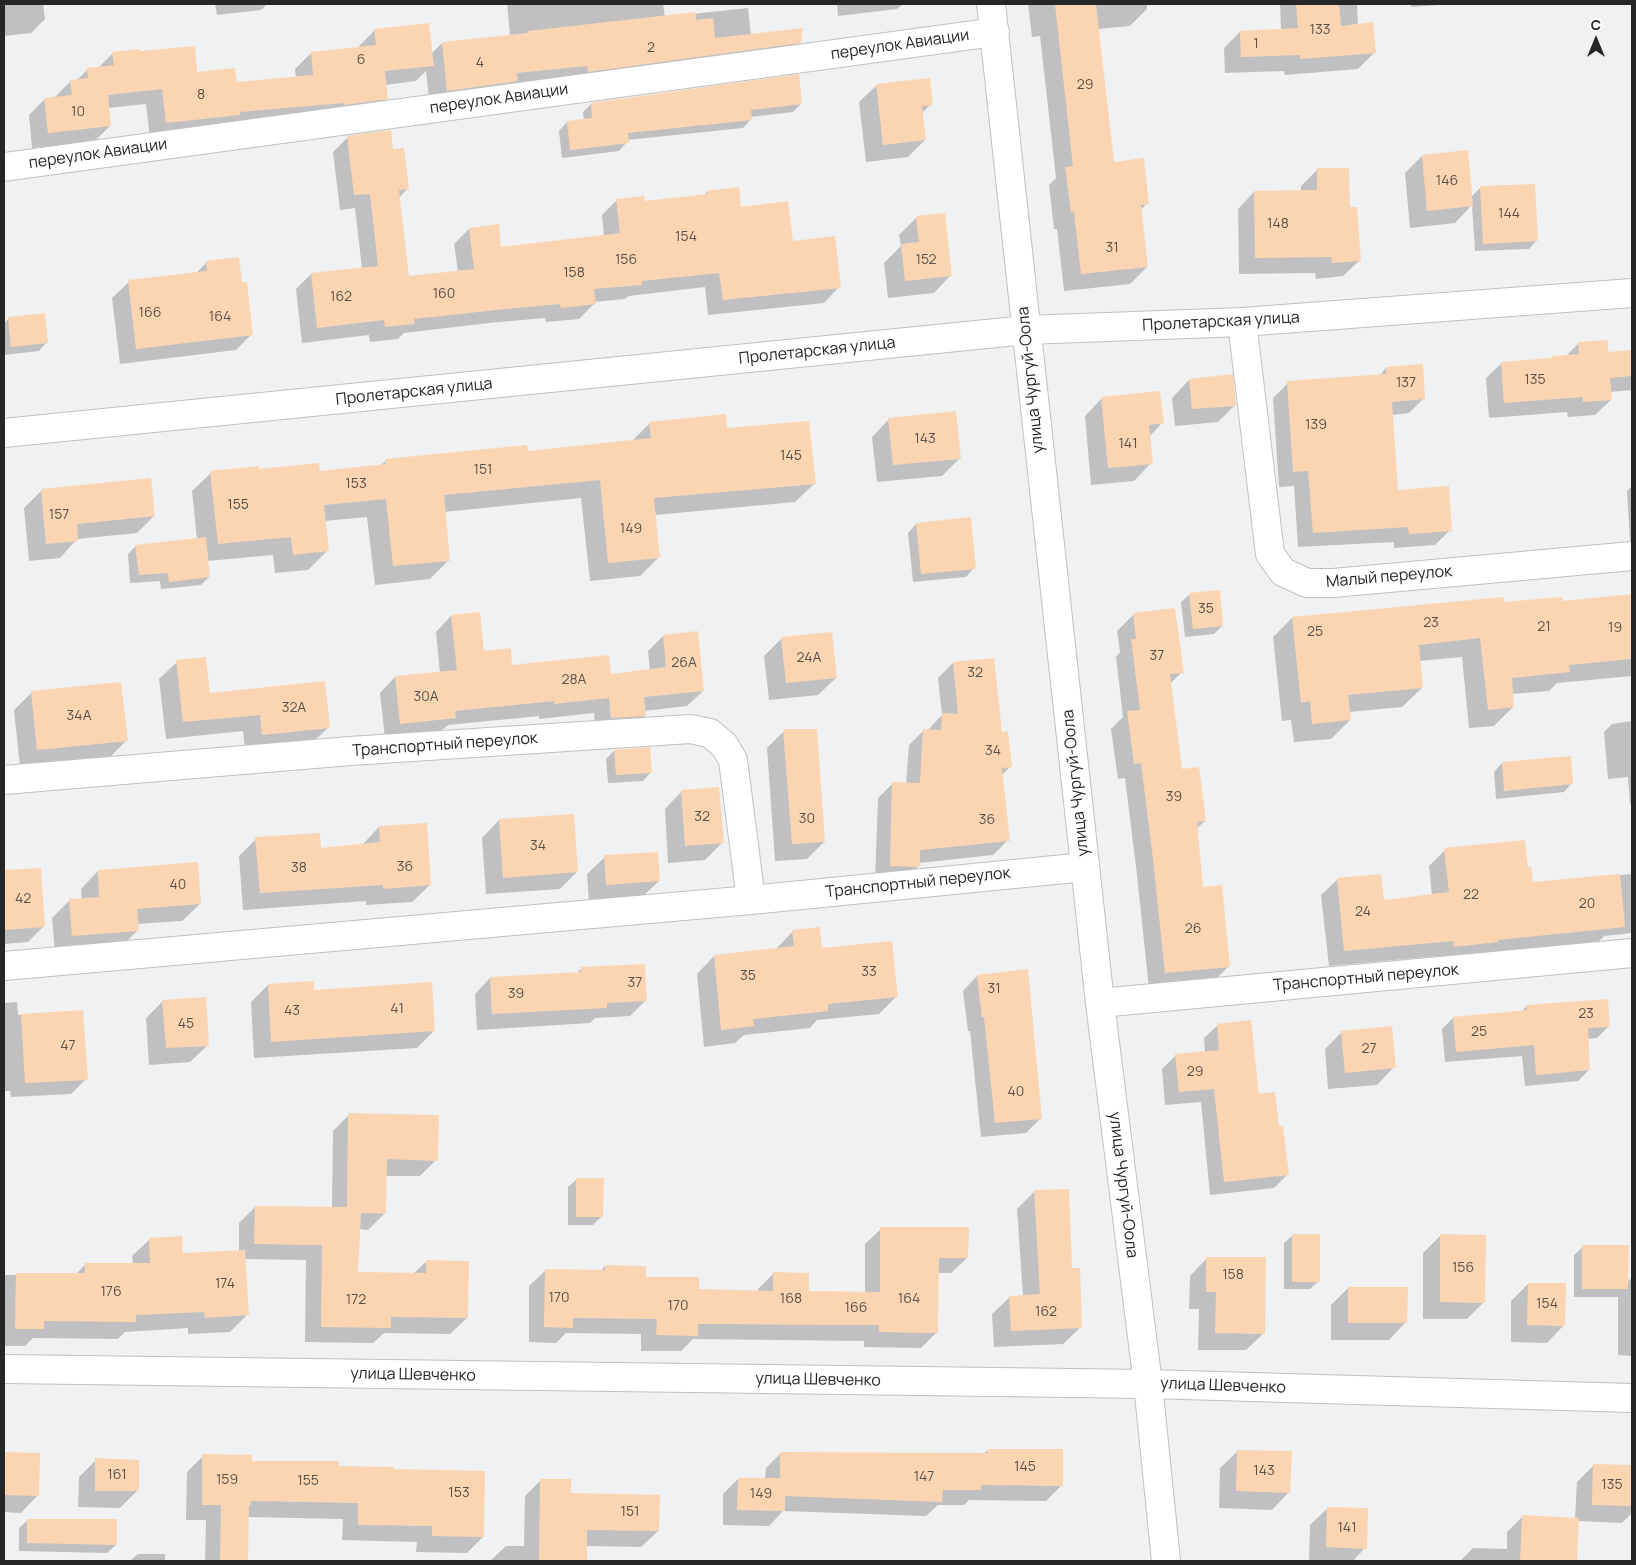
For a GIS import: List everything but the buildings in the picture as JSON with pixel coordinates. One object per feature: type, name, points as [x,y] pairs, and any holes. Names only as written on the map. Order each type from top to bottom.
[{"type":"street","name":"улица Чургуй-Оола","points":[[991,4],[1100,1002],[1148,1384],[1166,1561]]},
{"type":"street","name":"переулок Авиации","points":[[4,167],[995,32]]},
{"type":"street","name":"Пролетарская улица","points":[[4,433],[1026,330],[1242,322],[1632,293]]},
{"type":"street","name":"Малый переулок","points":[[1242,322],[1270,554],[1283,572],[1306,583],[1333,583],[1632,556]]},
{"type":"street","name":"Транспортный переулок","points":[[4,780],[350,751],[690,729],[710,733],[724,745],[733,760],[751,900]]},
{"type":"street","name":"Транспортный переулок","points":[[4,966],[751,900],[1085,866]]},
{"type":"street","name":"Транспортный переулок","points":[[1100,1002],[1632,953]]},
{"type":"street","name":"улица Шевченко","points":[[4,1369],[1148,1384],[1632,1398]]}]
